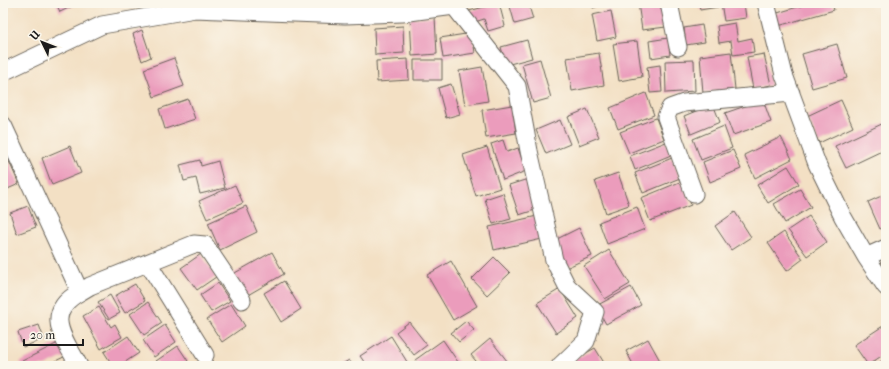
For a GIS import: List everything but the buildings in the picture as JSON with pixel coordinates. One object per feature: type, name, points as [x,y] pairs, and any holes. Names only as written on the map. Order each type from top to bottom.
[{"type":"street","points":[[669,3],[678,47]]},
{"type":"street","points":[[766,3],[784,75],[827,186],[866,258],[886,287]]},
{"type":"street","points":[[3,72],[102,25],[194,6],[345,15],[402,13],[456,4],[517,86],[529,151],[554,260],[567,286],[595,312],[586,341],[560,366]]},
{"type":"street","points":[[694,194],[666,117],[670,108],[684,103],[791,93]]},
{"type":"street","points":[[3,125],[80,292]]},
{"type":"street","points":[[79,366],[58,328],[60,312],[68,299],[90,286],[194,244],[205,245],[242,300]]},
{"type":"street","points":[[866,258],[886,248]]},
{"type":"street","points":[[148,263],[205,355]]}]
